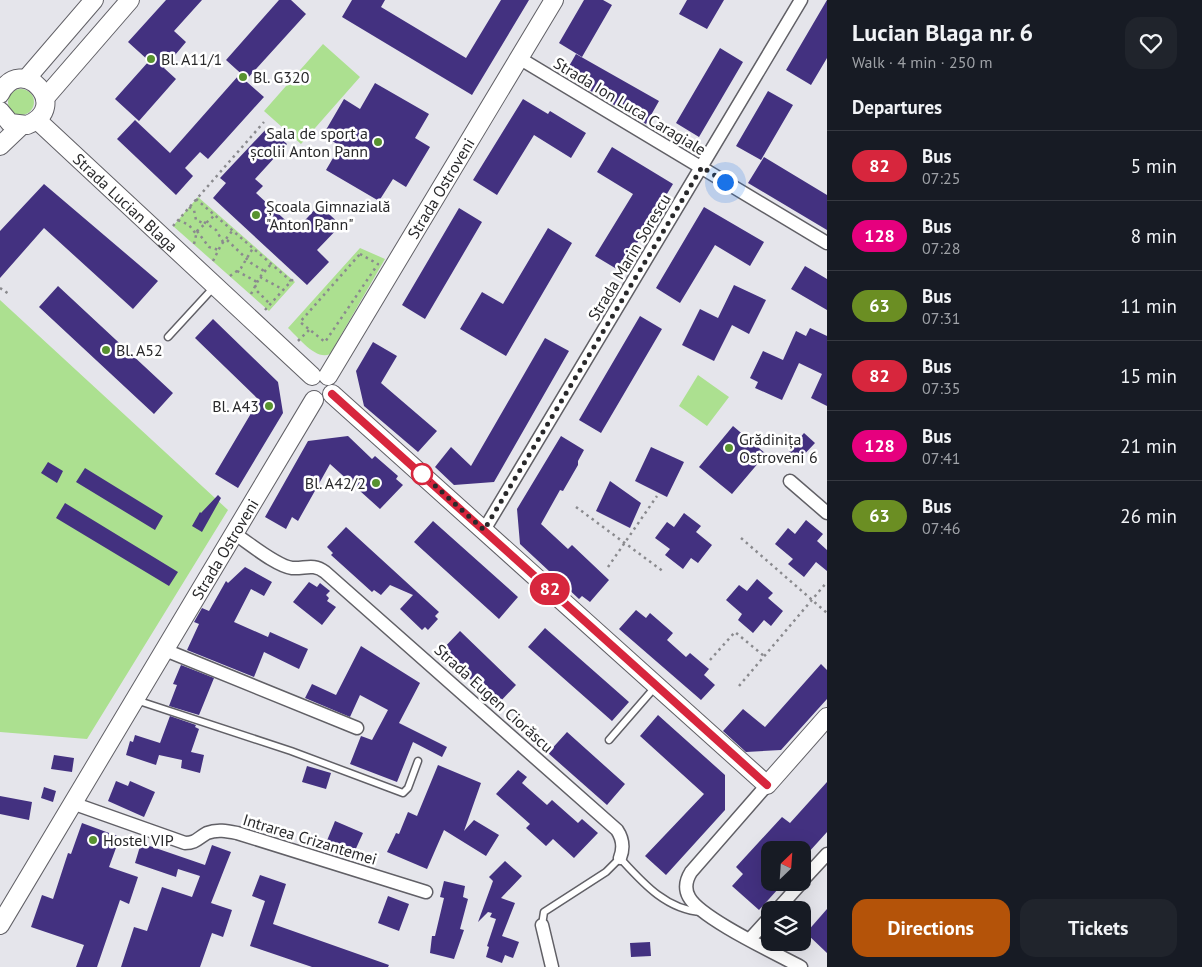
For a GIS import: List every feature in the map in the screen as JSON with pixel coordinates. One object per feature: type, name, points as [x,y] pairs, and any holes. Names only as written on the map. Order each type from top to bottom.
[{"type":"street","points":[[26,79],[94,0]]},
{"type":"street","points":[[45,98],[130,0]]},
{"type":"street","name":"Strada Ostroveni","points":[[320,376],[520,58],[554,0]]},
{"type":"street","name":"Strada Marin Sorescu","points":[[484,530],[801,0]]},
{"type":"street","name":"Strada Ion Luca Caragiale","points":[[520,58],[827,243]]},
{"type":"street","points":[[0,146],[44,111],[45,98],[37,84],[26,79],[16,80],[2,87]]},
{"type":"street","name":"Strada Lucian Blaga","points":[[0,110],[5,119],[29,123],[162,238],[254,323],[320,376]]},
{"type":"street","points":[[320,376],[334,384],[332,394],[322,402],[314,400],[307,394],[306,386],[320,376]]},
{"type":"street","points":[[332,394],[767,785]]},
{"type":"street","name":"Strada Ostroveni","points":[[0,925],[314,400]]},
{"type":"street","points":[[790,481],[827,514]]},
{"type":"street","name":"Strada Eugen Ciorăscu","points":[[234,534],[281,564],[292,568],[313,565],[325,572],[617,830],[622,841],[623,850],[620,858]]},
{"type":"street","points":[[165,650],[357,728]]},
{"type":"street","points":[[801,967],[703,912],[689,898],[686,888],[691,872],[825,722]]},
{"type":"street","name":"Intrarea Crizantemei","points":[[72,803],[185,843],[194,843],[207,833],[215,831],[237,833],[426,892]]},
{"type":"street","points":[[811,872],[827,854]]},
{"type":"street","points":[[785,901],[794,891]]},
{"type":"street","points":[[542,926],[552,967]]},
{"type":"street","points":[[750,939],[761,927]]},
{"type":"lane","points":[[168,337],[214,287]]},
{"type":"lane","points":[[609,740],[656,685]]},
{"type":"lane","points":[[135,700],[291,751],[403,793],[408,788],[418,761]]},
{"type":"lane","points":[[542,926],[544,912],[606,872],[620,858],[647,887],[660,897],[690,911],[703,912]]},
{"type":"path","points":[[162,238],[264,122]]},
{"type":"path","points":[[196,199],[291,281]]},
{"type":"path","points":[[189,207],[194,210],[196,220],[216,230],[223,242]]},
{"type":"path","points":[[194,244],[197,231],[215,215]]},
{"type":"path","points":[[178,220],[188,225],[196,235]]},
{"type":"path","points":[[213,261],[223,242],[227,240],[233,230]]},
{"type":"path","points":[[197,231],[209,246],[218,250]]},
{"type":"path","points":[[227,240],[230,245],[248,258],[251,263],[264,271]]},
{"type":"path","points":[[230,276],[237,272],[253,248]]},
{"type":"path","points":[[360,254],[378,264],[325,342],[309,330],[300,322],[360,254]]},
{"type":"path","points":[[250,294],[264,271],[271,264]]},
{"type":"path","points":[[237,272],[257,282]]},
{"type":"path","points":[[260,277],[284,290]]},
{"type":"path","points":[[254,323],[294,278]]},
{"type":"path","points":[[255,286],[257,291],[270,304]]},
{"type":"path","points":[[0,288],[9,294]]},
{"type":"path","points":[[608,567],[657,496]]},
{"type":"path","points":[[576,507],[664,572]]},
{"type":"path","points":[[741,538],[827,613]]},
{"type":"path","points":[[738,686],[827,582]]},
{"type":"path","points":[[710,660],[735,632],[764,656]]},
{"type":"green space","points":[[323,44],[360,77],[301,144],[264,111]]},
{"type":"green space","points":[[21,89],[30,93],[34,102],[30,111],[21,115],[12,111],[8,102],[12,93]]},
{"type":"green space","points":[[198,197],[295,282],[269,311],[173,226]]},
{"type":"green space","points":[[360,248],[385,259],[330,354],[319,354],[308,347],[288,328]]},
{"type":"green space","points":[[0,300],[228,510],[87,739],[0,732]]},
{"type":"green space","points":[[698,375],[729,397],[707,426],[679,406]]},
{"type":"building","name":"Bl. A11/1","points":[[166,0],[202,0],[174,31],[186,42],[164,68],[176,79],[139,121],[115,99],[149,61],[128,42]]},
{"type":"building","points":[[279,0],[291,0],[306,14],[247,79],[226,60]]},
{"type":"building","points":[[352,0],[385,0],[381,7],[466,58],[501,0],[529,0],[472,95],[342,17]]},
{"type":"building","points":[[584,0],[603,0],[612,5],[582,57],[559,43]]},
{"type":"building","points":[[687,0],[724,0],[707,29],[679,14]]},
{"type":"building","points":[[827,0],[827,58],[811,85],[786,70]]},
{"type":"building","points":[[720,48],[743,62],[699,137],[676,123]]},
{"type":"building","points":[[576,54],[659,101],[646,124],[564,75]]},
{"type":"building","points":[[239,75],[264,97],[208,159],[200,152],[185,168],[193,176],[176,195],[117,139],[135,120],[170,153]]},
{"type":"building","name":"Sala de sport a școlii Anton Pann","points":[[375,83],[429,114],[415,138],[430,147],[406,187],[393,179],[379,201],[326,170],[340,146],[323,135],[344,99],[360,109]]},
{"type":"building","points":[[768,91],[793,105],[761,160],[736,146]]},
{"type":"building","points":[[523,99],[548,114],[550,111],[586,133],[571,158],[534,135],[497,195],[473,180]]},
{"type":"building","name":"Școala Gimnazială \"Anton Pann\"","points":[[268,127],[287,144],[255,179],[263,186],[256,193],[296,230],[319,205],[341,225],[317,250],[329,262],[307,285],[213,198],[226,183],[220,178]]},
{"type":"building","points":[[612,147],[673,184],[620,271],[595,256],[633,194],[597,172]]},
{"type":"building","points":[[764,157],[827,195],[827,230],[748,183]]},
{"type":"building","points":[[44,184],[158,281],[133,309],[44,228],[0,278],[0,231]]},
{"type":"building","points":[[704,207],[764,242],[750,266],[715,245],[680,303],[656,288]]},
{"type":"building","points":[[459,208],[482,222],[425,319],[402,305]]},
{"type":"building","points":[[548,228],[572,243],[506,356],[460,329],[482,292],[503,304]]},
{"type":"building","points":[[805,266],[827,279],[827,310],[791,289]]},
{"type":"building","points":[[734,285],[766,300],[749,334],[732,325],[714,361],[682,345],[700,309],[718,318]]},
{"type":"building","name":"Bl. A52","points":[[58,286],[173,393],[154,414],[39,307]]},
{"type":"building","points":[[640,316],[662,329],[601,433],[579,420]]},
{"type":"building","name":"Bl. A43","points":[[213,319],[278,382],[283,413],[238,488],[215,474],[259,400],[195,338]]},
{"type":"building","points":[[810,328],[827,336],[827,406],[811,398],[822,374],[799,363],[782,400],[755,388],[758,382],[750,378],[763,351],[783,360],[796,331],[806,336]]},
{"type":"building","points":[[545,338],[569,351],[494,482],[454,485],[435,467],[451,447],[471,466]]},
{"type":"building","points":[[373,342],[397,356],[381,383],[437,431],[418,452],[364,406],[356,371]]},
{"type":"building","points":[[733,426],[766,454],[732,494],[699,467]]},
{"type":"building","points":[[804,433],[815,443],[799,460],[789,451]]},
{"type":"building","name":"Bl. A42/2","points":[[348,436],[372,459],[375,456],[398,476],[396,479],[403,485],[380,509],[330,464],[298,521],[292,517],[286,529],[265,517],[308,441]]},
{"type":"building","points":[[561,436],[584,450],[563,491],[560,490],[541,524],[568,549],[572,545],[609,580],[590,602],[582,596],[579,599],[520,544],[517,509]]},
{"type":"building","points":[[651,447],[684,462],[667,497],[635,481]]},
{"type":"building","points":[[48,462],[63,471],[57,483],[41,473]]},
{"type":"building","points":[[85,468],[163,516],[155,530],[76,482]]},
{"type":"building","points":[[610,481],[641,503],[630,528],[596,511]]},
{"type":"building","points":[[218,495],[221,498],[202,532],[192,526],[200,512]]},
{"type":"building","points":[[65,503],[178,572],[169,586],[56,518]]},
{"type":"building","points":[[684,513],[701,526],[696,532],[712,545],[698,563],[691,558],[683,569],[665,555],[670,549],[655,538],[667,522],[674,527]]},
{"type":"building","points":[[806,520],[823,534],[817,541],[827,550],[827,571],[816,562],[804,577],[788,564],[793,559],[775,544],[788,528],[795,534]]},
{"type":"building","points":[[433,521],[518,597],[499,619],[414,542]]},
{"type":"building","points":[[346,527],[439,612],[435,616],[438,619],[428,630],[425,627],[422,630],[400,609],[413,595],[390,585],[381,595],[374,590],[372,592],[331,555],[333,553],[327,547]]},
{"type":"building","points":[[245,567],[272,582],[264,596],[251,589],[234,622],[268,637],[270,632],[308,649],[299,669],[264,652],[254,677],[187,650],[199,624],[194,622],[202,608],[209,611],[226,581],[228,583]]},
{"type":"building","points":[[757,579],[773,593],[768,598],[783,611],[771,626],[764,620],[753,633],[738,620],[742,614],[726,600],[739,585],[747,591]]},
{"type":"building","points":[[309,582],[317,587],[320,583],[330,591],[326,595],[329,598],[327,601],[336,607],[322,625],[293,602]]},
{"type":"building","points":[[636,610],[646,618],[650,613],[673,633],[667,640],[686,657],[690,653],[709,669],[704,675],[715,685],[701,700],[619,629]]},
{"type":"building","points":[[545,628],[629,702],[612,721],[528,647]]},
{"type":"building","points":[[460,631],[516,685],[497,705],[441,651]]},
{"type":"building","points":[[361,646],[420,683],[399,723],[447,747],[442,757],[413,742],[397,782],[350,764],[361,736],[372,740],[388,710],[360,695],[350,717],[305,698],[312,684],[336,695]]},
{"type":"building","points":[[821,664],[827,670],[827,699],[781,750],[746,752],[723,731],[743,709],[765,727]]},
{"type":"building","points":[[181,665],[214,678],[199,715],[169,706],[177,685],[173,684]]},
{"type":"building","points":[[658,715],[725,775],[725,810],[666,875],[645,856],[704,794],[640,736]]},
{"type":"building","points":[[170,716],[196,725],[195,727],[199,729],[191,752],[204,755],[200,773],[181,768],[182,760],[159,755],[156,765],[126,755],[130,741],[133,742],[135,735],[160,743]]},
{"type":"building","points":[[567,732],[625,784],[607,805],[548,753]]},
{"type":"building","points":[[54,755],[74,758],[72,772],[51,769]]},
{"type":"building","points":[[438,765],[481,783],[464,831],[474,820],[499,835],[486,856],[444,830],[427,869],[387,852],[396,833],[399,834],[408,812],[417,816]]},
{"type":"building","points":[[307,766],[331,773],[326,789],[302,782]]},
{"type":"building","points":[[518,770],[527,777],[522,783],[547,805],[552,800],[578,823],[582,819],[598,833],[574,858],[553,839],[546,846],[526,828],[530,824],[496,794]]},
{"type":"building","points":[[116,781],[128,786],[130,781],[155,792],[144,817],[108,801]]},
{"type":"building","points":[[827,782],[827,832],[811,850],[811,841],[761,841],[761,891],[776,891],[767,901],[761,901],[759,910],[732,886],[743,874],[736,867],[782,817],[790,823]]},
{"type":"building","points":[[44,787],[56,791],[53,802],[41,798]]},
{"type":"building","points":[[0,796],[32,802],[29,820],[0,814]]},
{"type":"building","points":[[335,821],[363,833],[353,855],[326,843]]},
{"type":"building","points":[[82,823],[120,837],[109,867],[138,877],[129,904],[120,900],[97,967],[76,967],[84,945],[31,927],[42,895],[53,899],[68,853],[71,854]]},
{"type":"building","points":[[141,843],[205,865],[212,845],[231,852],[211,903],[232,910],[223,937],[212,933],[200,967],[121,967],[134,927],[147,931],[162,887],[192,897],[200,876],[178,869],[176,877],[135,863]]},
{"type":"building","points":[[505,861],[522,876],[501,898],[515,903],[502,936],[519,942],[513,958],[505,955],[502,963],[486,957],[489,947],[487,946],[496,919],[490,917],[492,913],[488,912],[478,922],[493,881],[489,877]]},
{"type":"building","points":[[260,875],[286,884],[273,924],[389,965],[388,967],[312,967],[250,946],[265,901],[252,896]]},
{"type":"building","points":[[444,881],[465,886],[463,897],[468,899],[460,929],[464,930],[454,959],[430,953],[432,936],[435,936],[444,898],[440,897]]},
{"type":"building","points":[[388,896],[409,904],[399,931],[378,923]]},
{"type":"building","points":[[827,909],[827,953],[811,938],[811,927]]},
{"type":"building","points":[[650,942],[651,956],[631,957],[630,943]]},
{"type":"bus line","name":"82","points":[[332,394],[767,785]]},
{"type":"place","name":"Bl. A11/1","points":[[151,59]]},
{"type":"place","name":"Bl. G320","points":[[243,77]]},
{"type":"place","name":"Sala de sport a școlii Anton Pann","points":[[378,142]]},
{"type":"place","name":"Școala Gimnazială \"Anton Pann\"","points":[[256,215]]},
{"type":"place","name":"Bl. A52","points":[[106,350]]},
{"type":"place","name":"Bl. A43","points":[[269,406]]},
{"type":"place","name":"Grădinița Ostroveni 6","points":[[729,448]]},
{"type":"place","name":"Bl. A42/2","points":[[376,483]]},
{"type":"place","name":"Hostel VIP","points":[[93,840]]},
{"type":"route","points":[[422,474],[484,530],[702,167],[725,182]]}]
